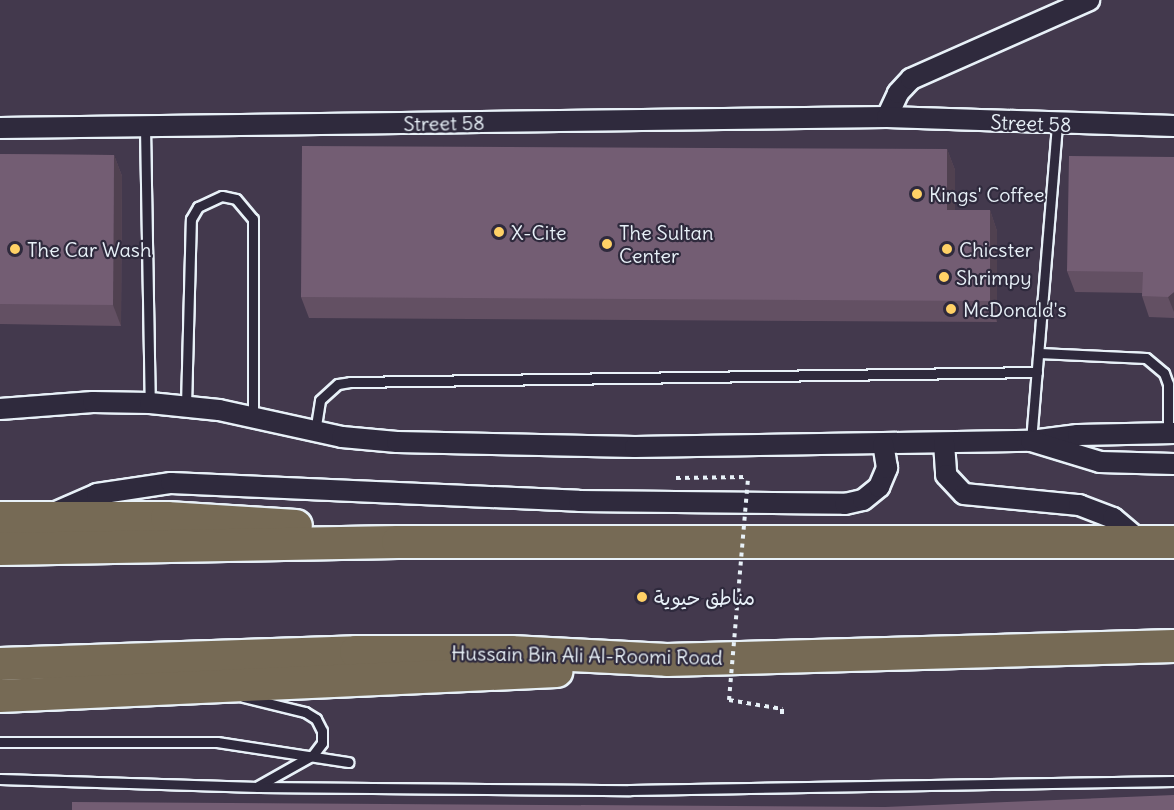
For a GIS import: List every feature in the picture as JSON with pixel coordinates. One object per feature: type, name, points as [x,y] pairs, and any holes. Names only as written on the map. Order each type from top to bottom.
[{"type":"highway","points":[[0,518],[230,520],[398,542]]},
{"type":"highway","points":[[0,549],[398,542],[1174,542]]},
{"type":"highway","name":"Hussain Bin Ali Al-Roomi Road","points":[[0,664],[367,652],[511,652],[667,660],[1174,646]]},
{"type":"highway","points":[[0,696],[504,675],[667,660]]},
{"type":"street","points":[[887,117],[898,93],[911,79],[1089,0]]},
{"type":"street","name":"Street 58","points":[[0,128],[887,117],[1174,126]]},
{"type":"street","points":[[0,409],[93,402],[150,403],[253,416],[315,432],[409,443],[635,447],[883,444],[1031,441],[1078,435],[1171,433]]},
{"type":"street","points":[[1031,441],[1100,462],[1174,464]]},
{"type":"street","points":[[944,443],[946,475],[964,494],[1078,505],[1113,518],[1142,542]]},
{"type":"street","points":[[44,518],[97,494],[171,483],[579,501],[845,504],[862,500],[879,488],[887,468],[883,444]]},
{"type":"lane","points":[[1031,441],[1057,124]]},
{"type":"lane","points":[[145,127],[150,403]]},
{"type":"lane","points":[[186,406],[191,219],[198,207],[222,196],[236,199],[254,219],[253,416]]},
{"type":"lane","points":[[1039,353],[1146,358],[1164,373],[1168,384],[1171,433]]},
{"type":"lane","points":[[315,432],[320,400],[338,384],[350,382],[1037,372]]},
{"type":"lane","points":[[215,688],[311,715],[320,725],[323,738],[308,758],[258,787]]},
{"type":"lane","points":[[0,742],[217,742],[308,758],[348,762]]},
{"type":"lane","points":[[0,779],[258,787],[630,790],[1174,782]]},
{"type":"path","points":[[668,478],[748,477],[729,700],[782,709],[782,717]]},
{"type":"building","points":[[302,146],[947,149],[947,210],[990,210],[990,301],[301,297]]},
{"type":"building","points":[[0,154],[114,155],[113,305],[0,304]]},
{"type":"building","points":[[1069,156],[1174,157],[1174,292],[1168,297],[1142,296],[1143,272],[1067,271]]},
{"type":"building","points":[[1174,795],[1174,810],[72,810],[72,802],[885,807]]},
{"type":"place","name":"Kings' Coffee","points":[[917,194]]},
{"type":"place","name":"X-Cite","points":[[499,232]]},
{"type":"place","name":"The Sultan Center","points":[[607,244]]},
{"type":"place","name":"The Car Wash","points":[[15,249]]},
{"type":"place","name":"Chicster","points":[[947,249]]},
{"type":"place","name":"Shrimpy","points":[[944,277]]},
{"type":"place","name":"McDonald's","points":[[951,309]]},
{"type":"place","name":"مناطق حيوية","points":[[642,597]]}]
